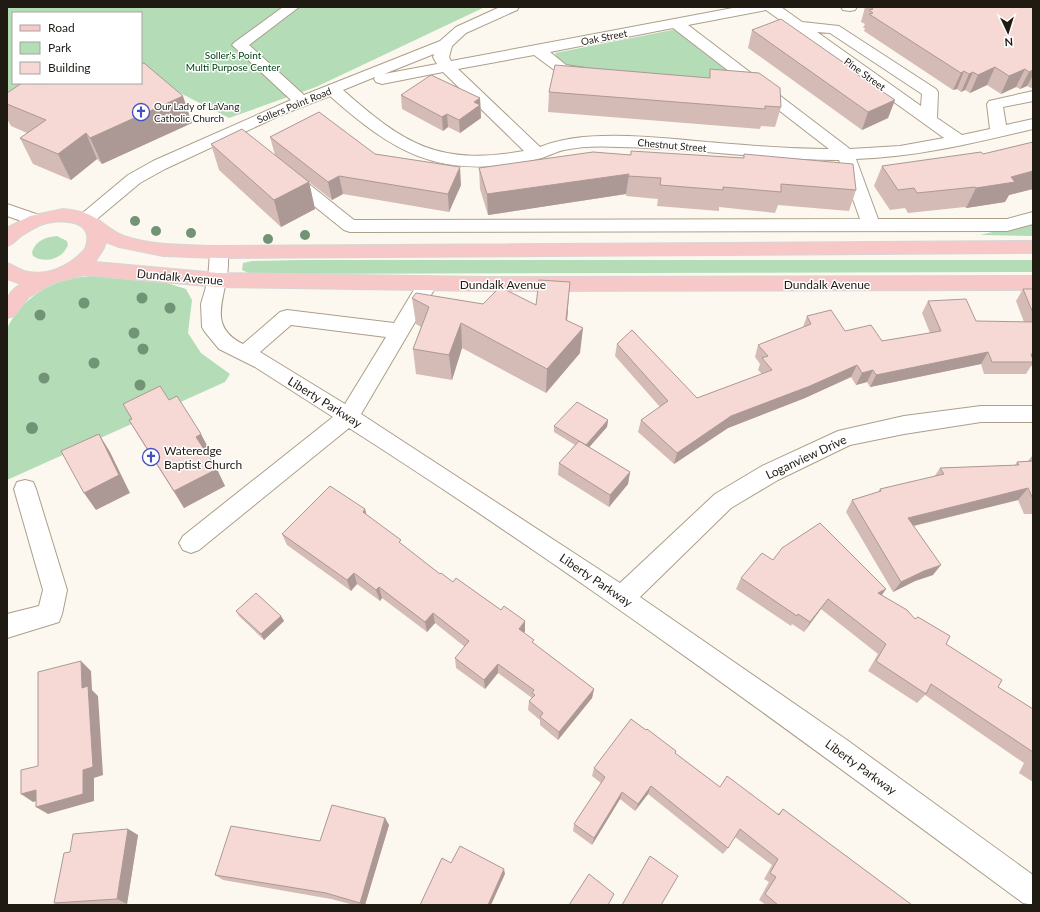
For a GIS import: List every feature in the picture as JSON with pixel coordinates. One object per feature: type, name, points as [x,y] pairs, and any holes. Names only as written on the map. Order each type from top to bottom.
[{"type":"main road","points":[[7,240],[14,232],[36,220],[63,215],[75,216],[119,241],[163,250],[219,252],[1033,247]]},
{"type":"main road","name":"Dundalk Avenue","points":[[71,271],[83,263],[91,255],[97,245],[98,236],[90,224]]},
{"type":"main road","name":"Dundalk Avenue","points":[[7,270],[16,276],[30,279],[47,278],[84,268],[218,280],[428,283],[1033,284]]},
{"type":"main road","points":[[7,311],[22,292],[47,278]]},
{"type":"street","points":[[292,7],[240,45],[301,102]]},
{"type":"street","name":"Sollers Point Road","points":[[90,224],[111,197],[134,179],[159,165],[232,131],[445,44],[461,30],[512,7]]},
{"type":"street","name":"Oak Street","points":[[332,89],[761,7]]},
{"type":"street","name":"Pine Street","points":[[772,7],[959,141]]},
{"type":"street","points":[[676,23],[846,154],[871,226]]},
{"type":"street","points":[[799,26],[834,29],[930,92],[929,119]]},
{"type":"street","points":[[445,44],[441,57],[446,67],[537,154]]},
{"type":"street","points":[[538,50],[562,69],[602,73]]},
{"type":"street","points":[[726,81],[749,79]]},
{"type":"street","name":"Chestnut Street","points":[[332,89],[356,111],[396,142],[415,151],[444,158],[465,160],[514,158],[537,154],[561,145],[619,142],[783,154],[846,154],[900,151],[959,141],[1033,124]]},
{"type":"street","points":[[999,132],[996,104],[1033,96]]},
{"type":"street","points":[[232,131],[250,145]]},
{"type":"street","points":[[273,164],[350,226],[1007,225],[1033,218]]},
{"type":"street","points":[[7,210],[36,220]]},
{"type":"street","name":"Liberty Parkway","points":[[219,252],[218,280],[211,304],[212,327],[226,344],[262,362],[398,448],[622,598],[837,750],[1033,893]]},
{"type":"street","points":[[190,543],[348,417],[428,283]]},
{"type":"street","points":[[244,354],[287,317],[400,331]]},
{"type":"street","name":"Loganview Drive","points":[[622,598],[723,501],[770,472],[846,437],[904,425],[981,414],[1033,414]]},
{"type":"street","points":[[7,626],[50,614],[55,590],[26,489]]},
{"type":"green space","name":"Soller's Point Multi Purpose Center","points":[[7,7],[485,7],[316,87],[229,118],[142,74],[142,12],[12,12],[12,84],[54,84],[7,109]]},
{"type":"green space","points":[[677,29],[730,68],[727,76],[714,79],[573,67],[557,60],[555,53]]},
{"type":"green space","points":[[1033,222],[1033,236],[980,235]]},
{"type":"green space","points":[[57,236],[67,241],[68,245],[62,254],[48,260],[43,260],[33,256],[32,252],[39,242],[45,238]]},
{"type":"green space","points":[[1033,260],[1033,272],[250,274],[242,270],[243,263],[252,261]]},
{"type":"green space","points":[[91,276],[167,283],[186,289],[192,300],[188,333],[201,353],[230,374],[225,382],[7,480],[7,329],[11,320],[24,304],[41,291],[59,282]]},
{"type":"building","points":[[870,7],[1033,7],[1033,70],[1029,72],[1025,69],[1009,76],[995,67],[978,75],[973,72],[969,74],[964,71],[961,73],[869,14],[873,13],[869,10],[873,9]]},
{"type":"building","points":[[781,19],[895,100],[868,112],[752,30]]},
{"type":"building","points":[[144,63],[183,96],[90,138],[86,133],[58,154],[20,138],[46,120],[7,104],[7,93],[20,84],[142,84],[142,64]]},
{"type":"building","points":[[555,65],[710,78],[710,69],[759,73],[780,88],[781,107],[765,106],[765,109],[549,92]]},
{"type":"building","points":[[431,75],[480,98],[474,102],[480,105],[459,120],[447,114],[442,117],[401,95]]},
{"type":"building","points":[[319,112],[375,154],[460,167],[448,194],[339,176],[328,182],[270,137]]},
{"type":"building","points":[[242,129],[309,182],[274,200],[211,144]]},
{"type":"building","points":[[1033,142],[1033,171],[1011,177],[1015,182],[976,188],[917,193],[914,188],[898,190],[882,166],[981,152],[983,154]]},
{"type":"building","points":[[631,151],[744,158],[744,154],[853,164],[856,190],[781,184],[781,192],[723,187],[723,190],[660,185],[661,178],[628,176],[629,174],[487,194],[479,168],[593,152],[631,155]]},
{"type":"building","points":[[539,280],[570,282],[566,320],[583,328],[547,369],[461,323],[449,355],[413,349],[429,307],[412,298],[416,293],[483,304],[500,287],[536,305]]},
{"type":"building","points":[[1023,289],[1033,289],[1033,313]]},
{"type":"building","points":[[966,299],[976,321],[1033,322],[1033,354],[1031,354],[1033,362],[992,362],[988,352],[876,375],[873,370],[862,373],[857,365],[810,386],[731,416],[677,453],[641,420],[668,401],[617,344],[632,330],[697,398],[772,370],[762,358],[768,356],[758,345],[811,324],[807,316],[831,310],[845,331],[871,325],[882,341],[941,331],[928,301]]},
{"type":"building","points":[[160,386],[169,400],[177,396],[201,434],[196,437],[217,469],[174,491],[129,420],[132,419],[123,404]]},
{"type":"building","points":[[577,402],[608,420],[586,445],[554,426]]},
{"type":"building","points":[[99,434],[119,475],[84,493],[61,451]]},
{"type":"building","points":[[579,441],[630,472],[610,495],[559,463]]},
{"type":"building","points":[[1033,461],[1033,499],[1028,488],[908,518],[941,565],[901,582],[852,500],[881,491],[880,489],[944,474],[940,468],[1019,465],[1017,462]]},
{"type":"building","points":[[330,486],[365,509],[363,512],[401,540],[399,542],[440,574],[441,573],[453,582],[456,578],[501,610],[504,606],[525,621],[519,629],[534,640],[532,642],[594,689],[559,732],[540,717],[543,713],[529,701],[535,695],[532,693],[534,690],[498,664],[484,680],[455,658],[469,641],[433,613],[425,622],[379,587],[376,590],[354,573],[347,580],[282,534]]},
{"type":"building","points":[[820,523],[886,589],[878,593],[907,610],[915,619],[918,617],[950,636],[946,644],[1002,680],[998,687],[1033,709],[1033,752],[931,684],[926,694],[876,661],[886,644],[828,599],[810,622],[798,614],[797,616],[741,578],[762,553],[773,560],[782,548]]},
{"type":"building","points":[[256,593],[281,616],[261,634],[236,611]]},
{"type":"building","points":[[81,661],[82,688],[88,686],[93,767],[83,770],[83,794],[36,807],[36,790],[21,794],[21,770],[38,766],[38,672]]},
{"type":"building","points":[[631,719],[676,751],[675,753],[720,787],[727,776],[779,815],[783,809],[912,905],[778,905],[765,894],[776,877],[770,873],[778,859],[740,829],[728,848],[651,786],[638,804],[622,792],[594,838],[574,824],[605,777],[594,768]]},
{"type":"building","points":[[332,805],[385,818],[360,903],[326,893],[215,875],[231,826],[320,841]]},
{"type":"building","points":[[128,829],[117,899],[54,903],[64,853],[70,852],[73,834]]},
{"type":"building","points":[[460,846],[504,869],[488,905],[420,905],[442,858],[451,863]]},
{"type":"building","points":[[650,856],[678,876],[661,905],[622,905]]},
{"type":"building","points":[[589,874],[614,894],[608,905],[569,905]]},
{"type":"place","name":"Our Lady of LaVang Catholic Church","points":[[141,112]]},
{"type":"place","name":"Wateredge Baptist Church","points":[[151,457]]}]
